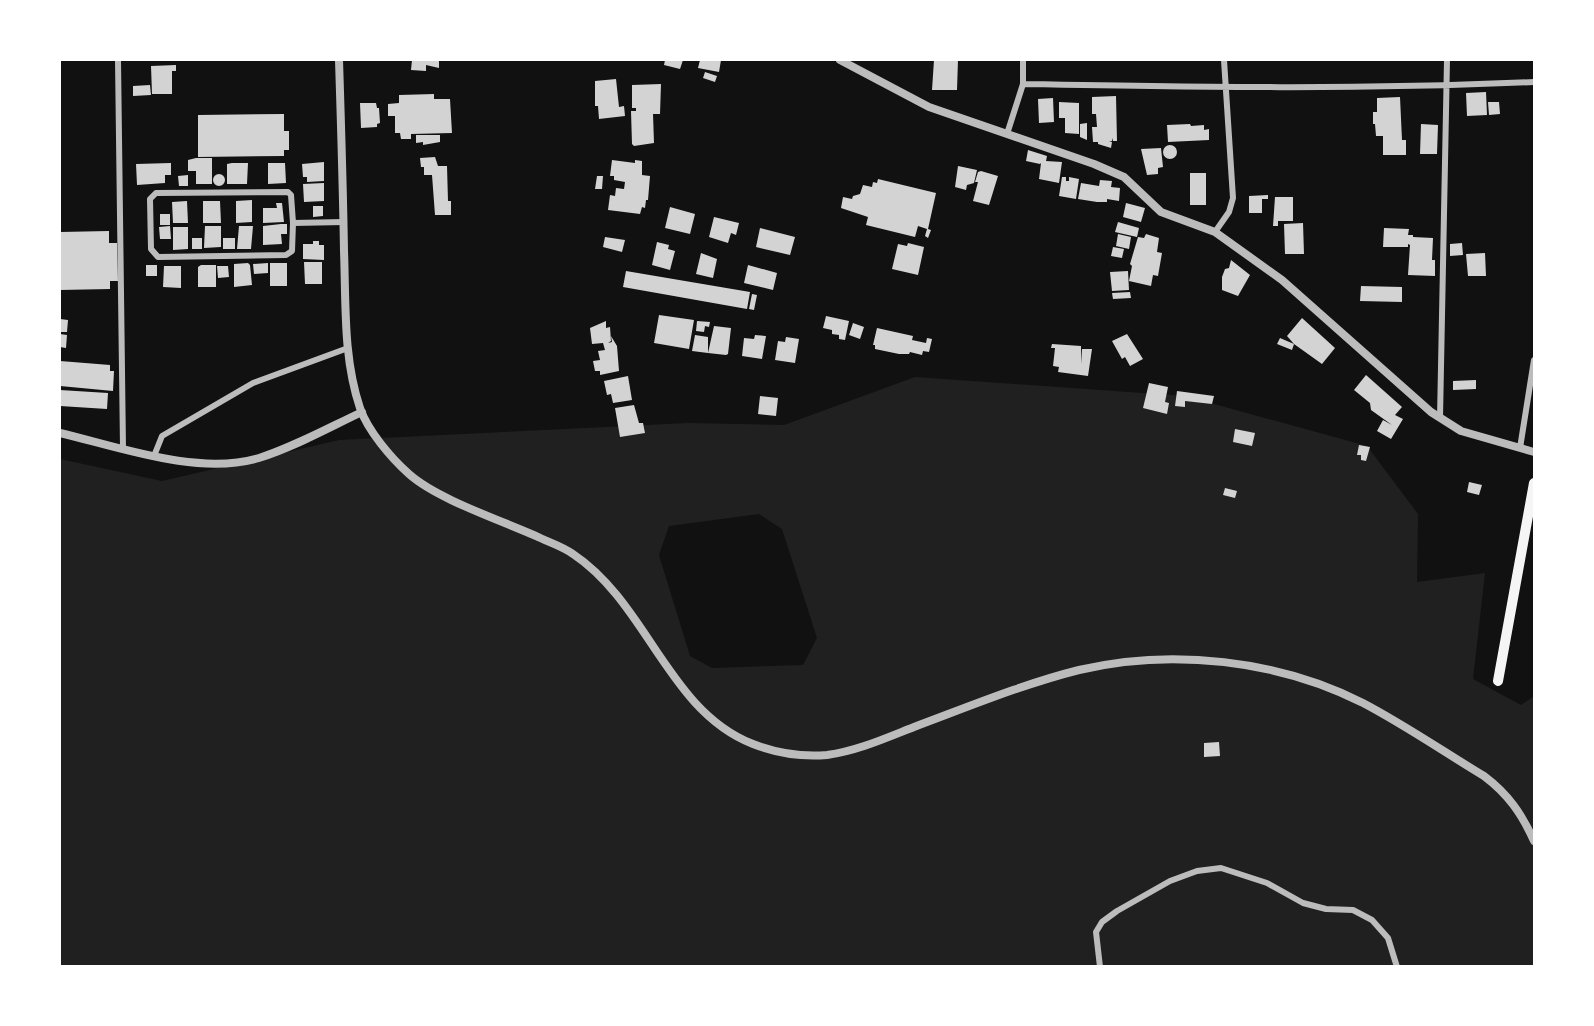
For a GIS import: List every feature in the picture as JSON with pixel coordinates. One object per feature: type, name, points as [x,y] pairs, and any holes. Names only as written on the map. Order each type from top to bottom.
[{"type":"highway","points":[[1498,681],[1535,483]]},
{"type":"street","points":[[118,60],[123,448]]},
{"type":"street","points":[[339,60],[348,348],[362,412],[383,447],[410,475],[438,493],[571,552],[605,579],[690,697],[710,719],[735,736],[782,753],[829,755],[877,742],[1040,681],[1083,669],[1176,659],[1240,665],[1315,683],[1365,704],[1485,776],[1500,788],[1525,820],[1535,841]]},
{"type":"street","points":[[840,60],[929,107],[1124,177],[1161,212],[1215,232],[1282,281],[1431,412],[1461,430],[1535,452]]},
{"type":"street","points":[[1007,134],[1023,84],[1023,60]]},
{"type":"street","points":[[1215,232],[1229,212],[1233,198],[1224,60]]},
{"type":"street","points":[[1440,418],[1447,60]]},
{"type":"street","points":[[1023,84],[1225,88],[1448,86],[1535,82]]},
{"type":"street","points":[[288,192],[291,195],[293,223],[292,251],[286,254],[158,257],[151,249],[150,199],[156,193],[288,192]]},
{"type":"street","points":[[293,223],[344,222]]},
{"type":"street","points":[[154,456],[162,436],[254,383],[348,348]]},
{"type":"street","points":[[1520,448],[1535,360]]},
{"type":"street","points":[[60,433],[154,456],[219,464],[257,458],[362,412]]},
{"type":"street","points":[[1100,967],[1096,932],[1102,922],[1170,881],[1197,871],[1221,868],[1267,883],[1303,902],[1326,909],[1353,910],[1372,920],[1388,938],[1397,967]]},
{"type":"shaded area","points":[[915,377],[1185,396],[1367,446],[1418,514],[1417,582],[1485,573],[1473,679],[1521,705],[1534,696],[1534,966],[60,967],[60,459],[162,481],[339,440],[688,423],[784,425]],"holes":[[[759,514],[782,529],[817,638],[803,665],[712,668],[690,656],[659,555],[669,526]]]},
{"type":"building","points":[[412,60],[439,60],[439,68],[426,65],[426,71],[411,70]]},
{"type":"building","points":[[665,60],[683,60],[680,69],[664,65]]},
{"type":"building","points":[[700,60],[721,60],[719,72],[698,68]]},
{"type":"building","points":[[934,60],[958,60],[957,90],[932,90]]},
{"type":"building","points":[[176,65],[176,71],[172,71],[172,94],[152,94],[151,66]]},
{"type":"building","points":[[705,72],[717,76],[715,82],[703,78]]},
{"type":"building","points":[[616,79],[619,107],[624,106],[625,116],[599,119],[598,106],[595,106],[595,81]]},
{"type":"building","points":[[661,84],[660,114],[653,114],[654,143],[634,146],[631,111],[636,111],[636,108],[632,108],[632,85]]},
{"type":"building","points":[[150,85],[151,95],[133,96],[133,86]]},
{"type":"building","points":[[1486,92],[1487,115],[1467,116],[1466,93]]},
{"type":"building","points":[[434,94],[434,99],[450,99],[452,133],[411,134],[411,139],[401,139],[400,133],[395,133],[395,116],[388,116],[388,104],[399,103],[399,95]]},
{"type":"building","points":[[1116,96],[1117,141],[1113,141],[1113,138],[1109,141],[1112,142],[1111,148],[1093,142],[1092,127],[1097,127],[1096,114],[1092,114],[1092,97]]},
{"type":"building","points":[[1400,97],[1402,140],[1406,140],[1406,155],[1383,155],[1383,136],[1376,136],[1373,124],[1373,112],[1377,112],[1377,98]]},
{"type":"building","points":[[1053,98],[1054,122],[1039,123],[1038,99]]},
{"type":"building","points":[[1059,102],[1079,103],[1079,134],[1065,133],[1065,118],[1059,118]]},
{"type":"building","points":[[1488,102],[1499,102],[1500,114],[1489,115]]},
{"type":"building","points":[[360,103],[376,103],[380,123],[377,127],[361,128]]},
{"type":"building","points":[[284,114],[284,131],[289,131],[289,150],[284,150],[284,156],[198,157],[198,115]]},
{"type":"building","points":[[1087,123],[1087,140],[1080,137],[1080,124]]},
{"type":"building","points":[[1421,124],[1438,125],[1437,154],[1420,154]]},
{"type":"building","points":[[1167,125],[1204,125],[1204,130],[1209,129],[1209,140],[1168,142]]},
{"type":"building","points":[[416,135],[440,135],[440,142],[423,145],[423,142],[416,143]]},
{"type":"building","points":[[1170,145],[1175,147],[1175,157],[1170,159],[1165,157],[1163,152],[1165,147]]},
{"type":"building","points":[[1161,148],[1163,167],[1158,168],[1158,174],[1147,175],[1141,149]]},
{"type":"building","points":[[1028,150],[1047,156],[1046,161],[1062,162],[1059,183],[1039,179],[1041,163],[1026,161]]},
{"type":"building","points":[[435,157],[438,166],[447,166],[451,215],[435,215],[432,175],[424,175],[424,167],[421,167],[420,158]]},
{"type":"building","points":[[212,158],[212,184],[196,184],[196,171],[188,171],[188,160]]},
{"type":"building","points":[[612,160],[635,163],[635,160],[642,161],[642,175],[650,176],[648,200],[640,214],[608,210],[610,195],[615,196],[616,188],[624,189],[625,182],[614,180],[614,176],[610,176]]},
{"type":"building","points":[[324,162],[324,181],[307,182],[307,177],[303,177],[302,164]]},
{"type":"building","points":[[171,163],[171,175],[165,175],[165,183],[137,185],[136,164]]},
{"type":"building","points":[[248,163],[247,184],[227,184],[227,164]]},
{"type":"building","points":[[268,163],[285,163],[286,183],[268,184]]},
{"type":"building","points":[[958,166],[977,170],[974,183],[967,185],[966,190],[955,187]]},
{"type":"building","points":[[978,172],[998,176],[989,205],[973,201],[978,182],[975,182]]},
{"type":"building","points":[[1190,173],[1206,173],[1206,205],[1190,205]]},
{"type":"building","points":[[219,174],[225,180],[219,186],[213,180]]},
{"type":"building","points":[[188,175],[188,186],[179,186],[178,176]]},
{"type":"building","points":[[597,176],[603,176],[602,189],[595,189]]},
{"type":"building","points":[[1062,177],[1066,177],[1066,181],[1069,181],[1069,177],[1079,179],[1076,199],[1059,196]]},
{"type":"building","points":[[878,179],[936,193],[928,238],[925,236],[927,229],[918,226],[915,237],[866,225],[868,217],[841,208],[843,197],[852,199],[860,194],[863,185],[872,187],[873,182],[877,183]]},
{"type":"building","points":[[1100,180],[1112,181],[1111,187],[1120,188],[1119,201],[1078,199],[1081,183],[1099,186]]},
{"type":"building","points":[[324,183],[324,201],[304,202],[303,184]]},
{"type":"building","points":[[1268,195],[1268,199],[1262,199],[1262,213],[1249,213],[1249,196]]},
{"type":"building","points":[[1275,197],[1293,197],[1293,221],[1278,221],[1278,226],[1273,226]]},
{"type":"building","points":[[252,200],[252,222],[236,223],[236,201]]},
{"type":"building","points":[[187,201],[188,223],[173,223],[172,202]]},
{"type":"building","points":[[203,201],[220,201],[221,223],[203,223]]},
{"type":"building","points":[[276,203],[282,203],[284,222],[263,223],[263,208],[277,208]]},
{"type":"building","points":[[1126,203],[1145,208],[1141,222],[1123,217]]},
{"type":"building","points":[[313,206],[323,206],[323,216],[313,217]]},
{"type":"building","points":[[670,207],[695,214],[690,234],[665,228]]},
{"type":"building","points":[[160,214],[170,214],[170,225],[160,225]]},
{"type":"building","points":[[714,217],[739,223],[736,235],[731,233],[728,243],[709,237]]},
{"type":"building","points":[[1118,222],[1139,228],[1137,237],[1115,232]]},
{"type":"building","points":[[1303,223],[1304,254],[1285,254],[1284,224]]},
{"type":"building","points":[[287,224],[287,234],[281,234],[282,244],[263,245],[263,226]]},
{"type":"building","points":[[170,226],[171,239],[160,239],[159,227]]},
{"type":"building","points":[[205,226],[221,226],[221,247],[204,248]]},
{"type":"building","points":[[239,226],[253,226],[251,249],[237,249]]},
{"type":"building","points":[[173,227],[188,227],[188,249],[173,250]]},
{"type":"building","points":[[760,228],[795,237],[790,255],[756,247]]},
{"type":"building","points":[[1384,228],[1409,229],[1408,235],[1413,237],[1433,238],[1432,260],[1435,260],[1435,276],[1408,275],[1410,245],[1383,247]]},
{"type":"building","points":[[109,231],[109,243],[117,243],[118,281],[110,281],[110,289],[60,290],[60,232]]},
{"type":"building","points":[[1118,234],[1131,237],[1129,249],[1116,246]]},
{"type":"building","points":[[1146,234],[1159,238],[1157,252],[1162,253],[1158,276],[1153,275],[1151,286],[1129,281],[1132,266],[1130,264],[1138,237],[1144,238]]},
{"type":"building","points":[[605,237],[625,240],[622,252],[603,247]]},
{"type":"building","points":[[192,238],[202,238],[202,249],[192,249]]},
{"type":"building","points":[[223,238],[235,238],[235,249],[223,249]]},
{"type":"building","points":[[313,241],[324,245],[324,260],[303,259],[303,244],[313,244]]},
{"type":"building","points":[[657,242],[669,245],[668,249],[675,251],[670,270],[652,265]]},
{"type":"building","points":[[908,243],[924,247],[918,275],[892,269],[898,244],[907,246]]},
{"type":"building","points":[[1462,243],[1463,255],[1450,256],[1450,244]]},
{"type":"building","points":[[1113,247],[1124,249],[1122,258],[1111,256]]},
{"type":"building","points":[[701,253],[717,259],[713,278],[696,274]]},
{"type":"building","points":[[1485,253],[1486,276],[1468,276],[1466,254]]},
{"type":"building","points":[[1231,260],[1250,275],[1238,296],[1222,290],[1222,277]]},
{"type":"building","points":[[304,262],[322,262],[322,284],[305,284]]},
{"type":"building","points":[[248,263],[252,285],[234,287],[234,264]]},
{"type":"building","points":[[268,263],[268,273],[254,274],[253,264]]},
{"type":"building","points":[[270,263],[287,263],[287,286],[270,286]]},
{"type":"building","points":[[146,265],[157,265],[157,276],[146,276]]},
{"type":"building","points":[[216,265],[216,287],[198,287],[198,267]]},
{"type":"building","points":[[748,265],[777,273],[773,290],[744,283]]},
{"type":"building","points":[[164,266],[181,266],[181,288],[163,287]]},
{"type":"building","points":[[217,266],[228,266],[229,277],[218,278]]},
{"type":"building","points":[[626,271],[750,292],[747,309],[623,287]]},
{"type":"building","points":[[1128,271],[1129,290],[1112,291],[1110,272]]},
{"type":"building","points":[[1361,286],[1402,287],[1402,302],[1360,301]]},
{"type":"building","points":[[1130,292],[1131,298],[1113,299],[1112,293]]},
{"type":"building","points":[[752,294],[757,295],[754,310],[749,309]]},
{"type":"building","points":[[659,315],[694,320],[689,349],[654,343]]},
{"type":"building","points":[[826,316],[849,321],[845,340],[832,334],[832,330],[823,328]]},
{"type":"building","points":[[1302,318],[1335,348],[1322,364],[1287,336]]},
{"type":"building","points":[[60,319],[68,320],[67,332],[60,332]]},
{"type":"building","points":[[606,321],[606,328],[610,327],[611,341],[608,343],[612,342],[611,336],[617,346],[619,371],[600,375],[600,371],[595,371],[593,361],[600,360],[598,351],[605,350],[603,343],[592,344],[590,328]]},
{"type":"building","points":[[697,321],[710,322],[709,327],[705,326],[704,332],[696,331]]},
{"type":"building","points":[[853,323],[864,327],[860,339],[849,335]]},
{"type":"building","points":[[714,326],[731,328],[726,355],[708,353]]},
{"type":"building","points":[[877,328],[913,336],[912,340],[926,343],[927,338],[932,339],[929,352],[923,351],[922,355],[910,352],[899,354],[875,349],[873,345]]},
{"type":"building","points":[[60,334],[67,335],[66,348],[60,347]]},
{"type":"building","points":[[1127,334],[1143,359],[1130,366],[1125,357],[1122,359],[1112,341]]},
{"type":"building","points":[[695,335],[708,337],[708,353],[692,351]]},
{"type":"building","points":[[755,335],[766,336],[762,359],[742,356],[744,338],[754,339]]},
{"type":"building","points":[[786,337],[799,339],[795,363],[775,360],[778,341],[785,342]]},
{"type":"building","points":[[1280,338],[1294,344],[1292,350],[1277,344]]},
{"type":"building","points":[[1052,344],[1081,346],[1081,364],[1082,349],[1092,349],[1088,376],[1058,372],[1059,367],[1053,366],[1055,348],[1051,348]]},
{"type":"building","points":[[60,361],[110,365],[110,371],[114,371],[113,391],[60,386]]},
{"type":"building","points":[[1366,375],[1402,407],[1395,415],[1403,419],[1391,439],[1377,431],[1383,420],[1392,425],[1371,410],[1370,403],[1354,390]]},
{"type":"building","points":[[628,376],[632,400],[613,403],[611,394],[607,395],[604,381]]},
{"type":"building","points":[[1476,380],[1476,389],[1453,390],[1453,381]]},
{"type":"building","points":[[1149,383],[1168,387],[1165,402],[1169,403],[1167,414],[1143,408]]},
{"type":"building","points":[[60,390],[108,393],[107,409],[60,406]]},
{"type":"building","points":[[1177,391],[1214,396],[1212,404],[1185,401],[1185,407],[1175,406]]},
{"type":"building","points":[[760,396],[778,398],[776,416],[758,414]]},
{"type":"building","points":[[634,405],[645,433],[620,437],[615,408]]},
{"type":"building","points":[[1235,429],[1255,433],[1252,446],[1233,442]]},
{"type":"building","points":[[1359,445],[1370,447],[1366,461],[1361,460],[1361,455],[1357,455]]},
{"type":"building","points":[[1469,482],[1482,485],[1479,495],[1467,492]]},
{"type":"building","points":[[1225,488],[1237,491],[1235,498],[1223,495]]},
{"type":"building","points":[[1219,742],[1220,756],[1204,757],[1204,743]]}]
